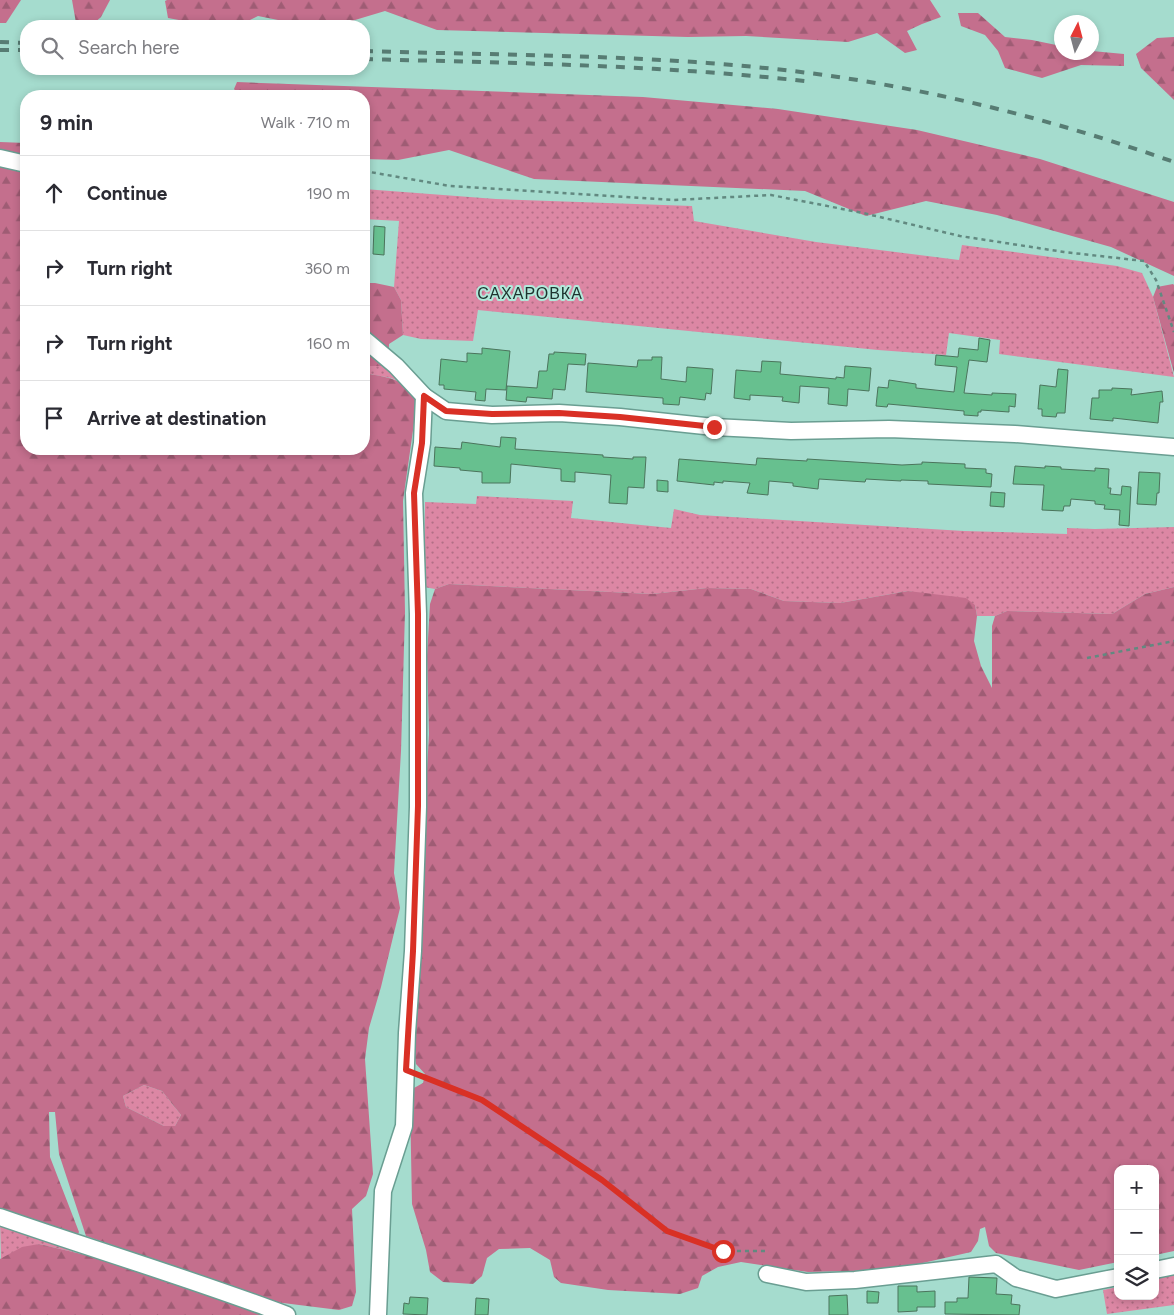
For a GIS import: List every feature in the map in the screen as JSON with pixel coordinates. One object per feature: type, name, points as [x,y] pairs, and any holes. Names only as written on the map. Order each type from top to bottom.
[{"type":"street","points":[[0,158],[20,163]]},
{"type":"street","points":[[370,344],[396,366],[424,396],[446,411],[492,414],[559,413],[620,417],[714,427],[791,431],[889,429],[1015,434],[1174,447]]},
{"type":"street","points":[[378,1315],[383,1191],[404,1126],[413,951],[418,806],[418,614],[414,493],[422,443],[424,396]]},
{"type":"street","points":[[0,1217],[234,1295],[287,1315]]},
{"type":"street","points":[[767,1274],[806,1282],[855,1280],[996,1264],[1016,1278],[1056,1289],[1114,1278]]},
{"type":"street","points":[[1159,1269],[1174,1266]]},
{"type":"path","points":[[370,172],[450,186],[674,200],[771,195],[863,213],[960,236],[1064,252],[1144,261],[1156,280],[1174,332]]},
{"type":"path","points":[[1087,658],[1174,641]]},
{"type":"path","points":[[406,1070],[482,1100],[602,1180],[667,1231],[723,1251],[769,1251]]},
{"type":"shaded area","points":[[370,189],[496,199],[692,206],[694,221],[816,242],[959,260],[962,245],[1117,266],[1142,273],[1153,297],[1174,377],[999,354],[1000,340],[949,333],[946,355],[878,350],[478,310],[473,341],[421,339],[403,335],[401,300],[394,287],[399,221],[370,219]]},
{"type":"shaded area","points":[[370,366],[388,366],[404,383],[391,378],[370,374]]},
{"type":"shaded area","points":[[477,496],[573,501],[571,518],[671,528],[674,509],[700,515],[964,531],[1067,534],[1067,528],[1174,527],[1174,587],[1145,594],[1112,614],[1007,611],[995,616],[977,616],[975,605],[908,591],[840,603],[784,601],[751,589],[707,588],[652,594],[449,584],[435,589],[424,587],[425,502],[476,504]]},
{"type":"shaded area","points":[[144,1085],[162,1091],[181,1115],[175,1126],[164,1126],[126,1107],[123,1096]]},
{"type":"shaded area","points":[[0,1220],[76,1239],[73,1252],[39,1244],[1,1259]]},
{"type":"shaded area","points":[[1174,1274],[1174,1305],[1107,1314],[1103,1290],[1114,1288],[1114,1300],[1159,1300],[1159,1276]]},
{"type":"green space","points":[[0,0],[21,0],[6,23],[0,23]]},
{"type":"green space","points":[[72,0],[110,0],[98,20],[75,20]]},
{"type":"green space","points":[[930,0],[941,17],[907,31],[917,50],[905,53],[877,33],[848,42],[746,36],[688,37],[437,30],[385,11],[355,20],[278,20],[258,16],[250,20],[179,20],[168,18],[165,1]]},
{"type":"green space","points":[[958,13],[978,13],[1005,37],[1054,45],[1054,60],[1099,60],[1099,52],[1124,54],[1124,66],[1081,65],[1042,78],[1005,68],[998,51],[985,35],[961,26]]},
{"type":"green space","points":[[1174,37],[1174,100],[1141,68],[1136,54],[1157,38]]},
{"type":"green space","points":[[237,82],[643,97],[778,109],[917,130],[1040,159],[1174,202],[1174,276],[1111,247],[997,215],[926,201],[866,216],[805,191],[534,179],[449,150],[398,160],[370,159],[370,90],[234,89]]},
{"type":"green space","points":[[0,142],[20,143],[20,455],[370,455],[370,374],[393,379],[418,395],[403,501],[405,612],[401,751],[394,873],[400,908],[369,1028],[365,1059],[373,1174],[366,1196],[352,1209],[356,1292],[352,1306],[339,1310],[267,1301],[234,1287],[86,1236],[59,1154],[55,1112],[49,1112],[50,1157],[79,1232],[76,1239],[0,1220]],"holes":[[[144,1085],[162,1091],[181,1115],[175,1126],[164,1126],[126,1107],[123,1096]]]},
{"type":"green space","points":[[370,283],[394,287],[401,300],[403,335],[389,344],[388,366],[370,366]]},
{"type":"green space","points":[[1173,284],[1174,373],[1153,297],[1157,287]]},
{"type":"green space","points":[[449,584],[652,594],[707,588],[751,589],[784,601],[840,603],[908,591],[966,598],[975,605],[977,616],[974,641],[981,666],[992,688],[992,626],[995,616],[1007,611],[1112,614],[1145,594],[1174,587],[1174,1251],[1159,1254],[1159,1165],[1114,1165],[1114,1263],[1079,1270],[996,1253],[989,1246],[985,1227],[980,1229],[978,1241],[971,1252],[892,1270],[808,1272],[741,1262],[718,1267],[702,1276],[698,1288],[680,1294],[608,1290],[561,1283],[554,1277],[550,1260],[530,1248],[499,1249],[487,1258],[482,1276],[473,1284],[443,1282],[430,1272],[426,1250],[412,1204],[410,1101],[414,1088],[423,1083],[425,1074],[416,1064],[412,1037],[429,734],[427,656],[430,604],[435,589]]},
{"type":"green space","points":[[39,1244],[107,1260],[276,1315],[0,1315],[0,1259],[22,1247]]},
{"type":"building","points":[[374,226],[385,227],[384,255],[373,254]]},
{"type":"building","points":[[979,338],[990,340],[987,362],[969,360],[964,393],[1016,394],[1015,407],[1009,406],[1009,412],[981,410],[981,412],[978,412],[978,416],[964,415],[964,411],[888,404],[887,407],[876,406],[878,387],[888,388],[889,380],[916,384],[916,388],[954,392],[957,367],[935,365],[936,355],[958,357],[959,348],[978,350]]},
{"type":"building","points":[[482,348],[510,351],[506,390],[486,389],[485,401],[475,400],[476,392],[444,389],[444,385],[439,385],[441,359],[467,362],[467,353],[482,354]]},
{"type":"building","points":[[554,352],[586,354],[585,365],[568,364],[565,390],[553,389],[552,399],[527,397],[526,402],[506,400],[507,386],[537,388],[539,371],[547,371],[549,354],[554,354]]},
{"type":"building","points":[[652,357],[662,357],[661,379],[686,382],[687,367],[713,369],[711,394],[706,393],[705,400],[680,397],[679,405],[663,404],[663,398],[586,392],[588,363],[637,367],[638,360],[652,360]]},
{"type":"building","points":[[762,361],[781,362],[780,374],[836,379],[836,377],[844,378],[845,366],[871,368],[869,391],[848,389],[847,406],[828,404],[829,388],[800,386],[799,403],[782,401],[783,397],[750,395],[750,400],[734,398],[736,370],[761,372]]},
{"type":"building","points":[[1058,369],[1068,370],[1065,413],[1057,413],[1056,417],[1042,416],[1042,409],[1038,409],[1040,385],[1056,387]]},
{"type":"building","points":[[1112,388],[1132,389],[1131,395],[1162,391],[1163,402],[1160,402],[1158,423],[1113,418],[1113,421],[1090,419],[1092,398],[1099,398],[1099,390],[1112,390]]},
{"type":"building","points":[[501,437],[516,438],[515,449],[633,459],[633,457],[646,457],[644,488],[628,487],[627,504],[609,503],[611,475],[575,472],[575,482],[561,481],[561,469],[511,464],[510,483],[482,483],[482,472],[434,466],[435,447],[461,449],[462,442],[500,447]]},
{"type":"building","points":[[757,458],[902,465],[922,464],[922,462],[965,464],[965,468],[986,469],[986,473],[992,474],[991,487],[928,484],[928,481],[866,479],[865,482],[819,479],[818,489],[793,486],[793,483],[769,481],[768,495],[747,493],[750,483],[723,481],[723,483],[714,482],[714,485],[677,481],[679,459],[756,465]]},
{"type":"building","points":[[1015,466],[1061,467],[1061,469],[1095,471],[1095,468],[1109,469],[1108,488],[1111,488],[1110,494],[1121,495],[1122,486],[1131,487],[1129,526],[1119,525],[1120,510],[1104,509],[1105,505],[1095,504],[1095,501],[1071,499],[1070,506],[1064,506],[1063,511],[1042,510],[1044,485],[1013,484]]},
{"type":"building","points":[[1139,472],[1160,473],[1156,505],[1137,504]]},
{"type":"building","points":[[657,480],[668,481],[668,492],[657,491]]},
{"type":"building","points":[[991,492],[1005,493],[1004,507],[990,506]]},
{"type":"building","points":[[969,1277],[997,1278],[996,1294],[1012,1295],[1011,1304],[1020,1305],[1019,1315],[945,1314],[945,1302],[957,1302],[957,1298],[968,1298]]},
{"type":"building","points":[[898,1286],[917,1286],[917,1292],[935,1291],[935,1307],[917,1307],[917,1311],[898,1312]]},
{"type":"building","points":[[867,1291],[879,1292],[878,1303],[867,1303]]},
{"type":"building","points":[[847,1295],[848,1315],[829,1315],[829,1296]]},
{"type":"building","points":[[410,1297],[428,1298],[427,1315],[403,1314],[404,1303],[409,1304]]},
{"type":"building","points":[[476,1298],[489,1299],[488,1315],[475,1315]]},
{"type":"railway","points":[[0,42],[20,43]]},
{"type":"railway","points":[[0,50],[20,50]]},
{"type":"railway","points":[[370,51],[661,60],[779,69],[838,77],[966,101],[1092,135],[1174,162]]},
{"type":"railway","points":[[370,59],[645,68],[813,82]]},
{"type":"district","name":"САХАРОВКА","points":[[530,293]]},
{"type":"route","points":[[714,427],[620,417],[559,413],[492,414],[446,411],[424,396],[422,443],[414,493],[418,614],[418,806],[413,951],[406,1070],[482,1100],[602,1180],[667,1231],[723,1251]]}]
